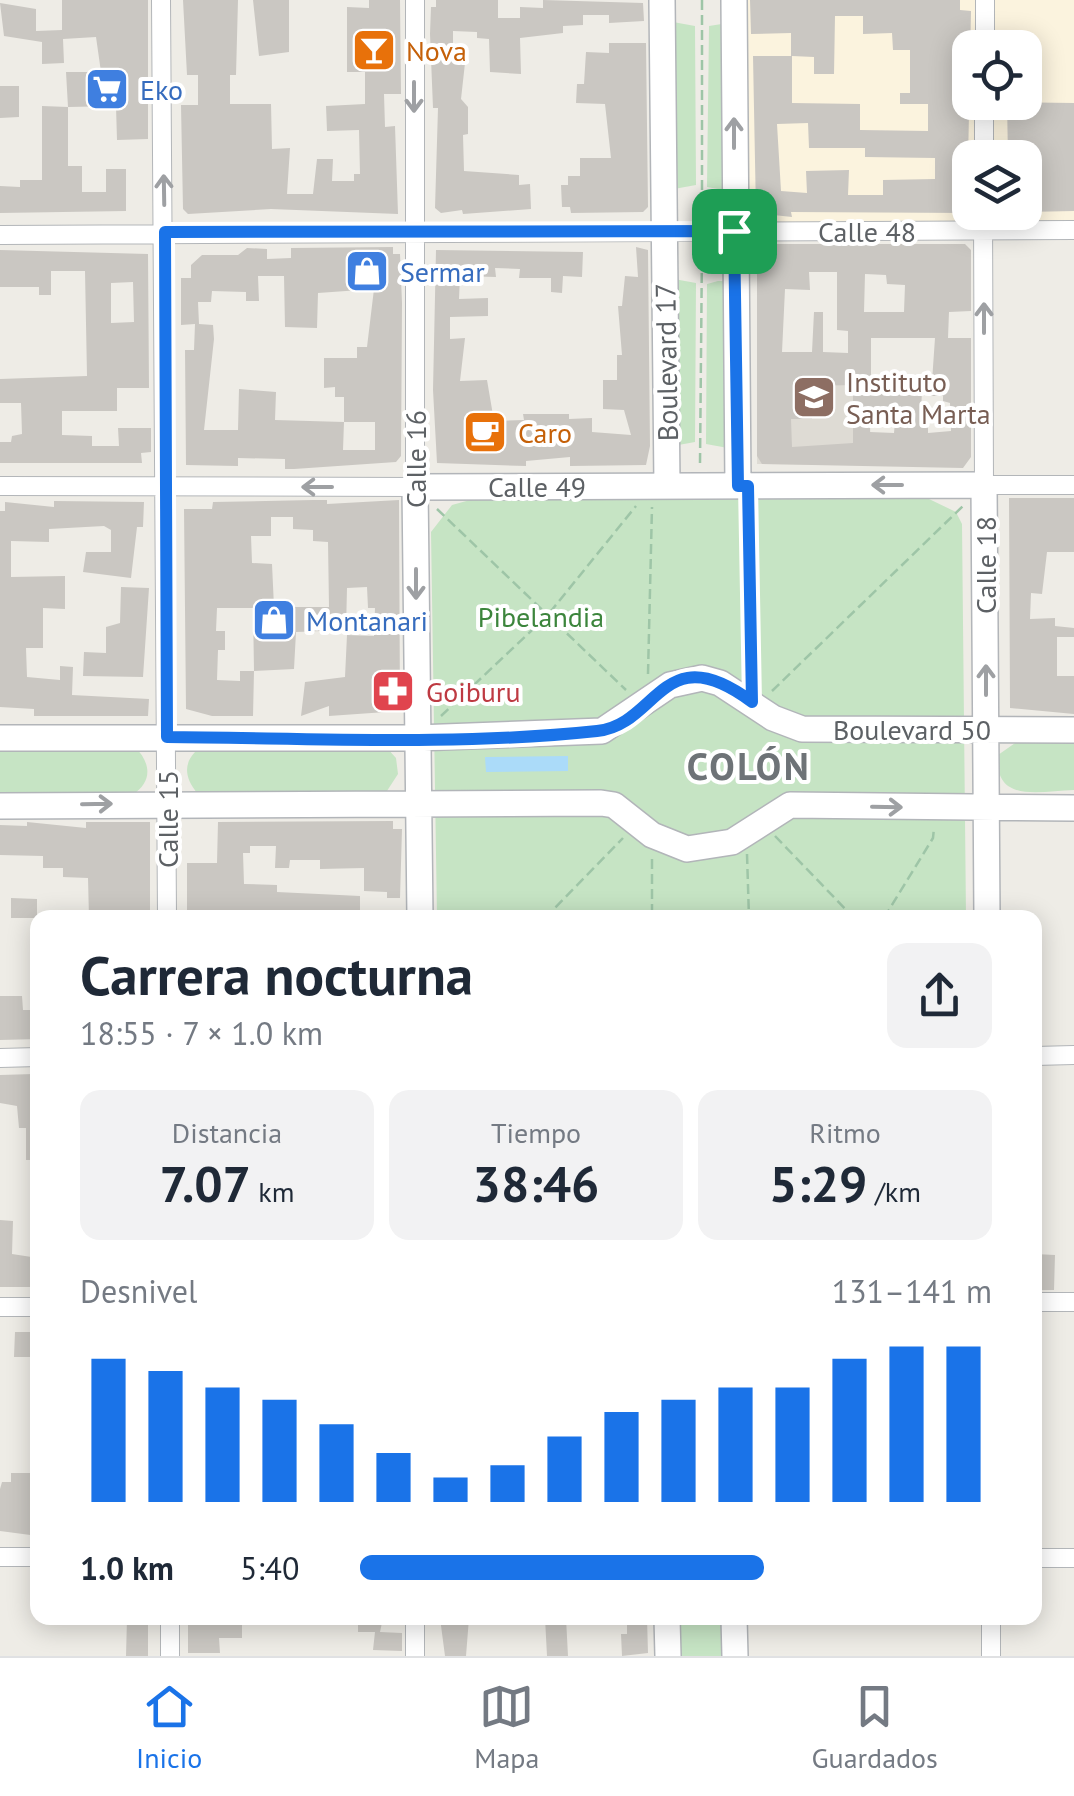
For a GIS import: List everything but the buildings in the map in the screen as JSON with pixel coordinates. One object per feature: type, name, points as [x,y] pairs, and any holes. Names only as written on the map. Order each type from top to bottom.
[{"type":"main road","name":"Boulevard 17","points":[[660,485],[662,0]]},
{"type":"main road","points":[[734,0],[734,231],[743,486]]},
{"type":"main road","name":"Calle 49","points":[[415,487],[984,485]]},
{"type":"main road","name":"Calle 18","points":[[984,485],[988,910]]},
{"type":"main road","name":"Calle 16","points":[[415,487],[420,910]]},
{"type":"main road","name":"Boulevard 50","points":[[0,738],[417,738],[602,731],[670,685],[702,678],[720,683],[786,725],[802,729],[1074,730]]},
{"type":"main road","points":[[0,806],[601,803],[614,805],[645,829],[688,849],[713,848],[790,804],[1074,808]]},
{"type":"main road","points":[[667,1625],[668,1656]]},
{"type":"main road","points":[[734,1625],[735,1656]]},
{"type":"street","name":"Calle 15","points":[[161,0],[167,910]]},
{"type":"street","name":"Calle 16","points":[[415,0],[415,487]]},
{"type":"street","points":[[985,30],[986,0]]},
{"type":"street","name":"Calle 48","points":[[0,235],[734,231],[952,222]]},
{"type":"street","name":"Calle 48","points":[[1042,227],[1074,230]]},
{"type":"street","name":"Calle 18","points":[[983,230],[984,485]]},
{"type":"street","name":"Calle 49","points":[[984,485],[1074,485]]},
{"type":"street","name":"Calle 49","points":[[0,486],[415,487]]},
{"type":"street","points":[[1042,1056],[1074,1055]]},
{"type":"street","points":[[0,1058],[30,1057]]},
{"type":"street","points":[[1042,1302],[1074,1302]]},
{"type":"street","points":[[0,1307],[30,1307]]},
{"type":"street","points":[[0,1557],[30,1557]]},
{"type":"street","points":[[1042,1558],[1074,1558]]},
{"type":"street","points":[[170,1625],[170,1656]]},
{"type":"street","points":[[415,1625],[415,1656]]},
{"type":"street","points":[[990,1625],[991,1656]]},
{"type":"path","points":[[417,738],[547,616],[660,485]]},
{"type":"path","points":[[644,702],[660,485]]},
{"type":"path","points":[[754,704],[984,485]]},
{"type":"path","points":[[743,486],[754,704]]},
{"type":"path","points":[[415,487],[547,616],[644,702]]},
{"type":"path","points":[[889,910],[933,838],[936,808]]},
{"type":"path","points":[[749,910],[754,826]]},
{"type":"path","points":[[754,826],[845,910]]},
{"type":"path","points":[[554,910],[645,829]]},
{"type":"path","points":[[645,829],[651,910]]},
{"type":"shaded area","points":[[734,0],[1074,0],[1074,230],[735,231]]},
{"type":"shaded area","name":"Instituto Santa Marta","points":[[871,353],[870,465],[757,464],[759,354]]},
{"type":"green space","points":[[673,22],[695,26],[696,185],[674,189]]},
{"type":"green space","points":[[728,23],[729,191],[707,187],[709,26]]},
{"type":"green space","points":[[674,279],[696,283],[695,442],[673,446]]},
{"type":"green space","points":[[729,281],[728,448],[706,444],[707,284]]},
{"type":"green space","name":"Pibelandia","points":[[929,499],[956,512],[962,524],[966,910],[437,910],[431,532],[452,505],[470,500]]},
{"type":"green space","points":[[1018,741],[1074,741],[1074,790],[1022,791],[1003,781],[998,755]]},
{"type":"green space","points":[[207,743],[386,747],[396,758],[398,774],[385,794],[198,794],[189,779],[188,765]]},
{"type":"green space","points":[[0,744],[135,747],[147,766],[146,778],[132,795],[0,799]]},
{"type":"green space","points":[[678,1625],[725,1625],[725,1656],[679,1656]]},
{"type":"water","points":[[568,756],[568,771],[486,772],[485,757]]},
{"type":"place","name":"Nova","points":[[374,50]]},
{"type":"place","name":"Eko","points":[[107,89]]},
{"type":"place","name":"Sermar","points":[[367,271]]},
{"type":"place","name":"Instituto Santa Marta","points":[[814,397]]},
{"type":"place","name":"Caro","points":[[485,432]]},
{"type":"place","name":"Montanari","points":[[274,620]]},
{"type":"place","name":"Goiburu","points":[[393,691]]},
{"type":"district","name":"COLÓN","points":[[749,765]]},
{"type":"route","points":[[734,231],[738,486],[748,486],[752,702],[720,683],[702,678],[670,685],[623,721],[602,731],[417,738],[167,737],[165,232],[734,231]]}]
